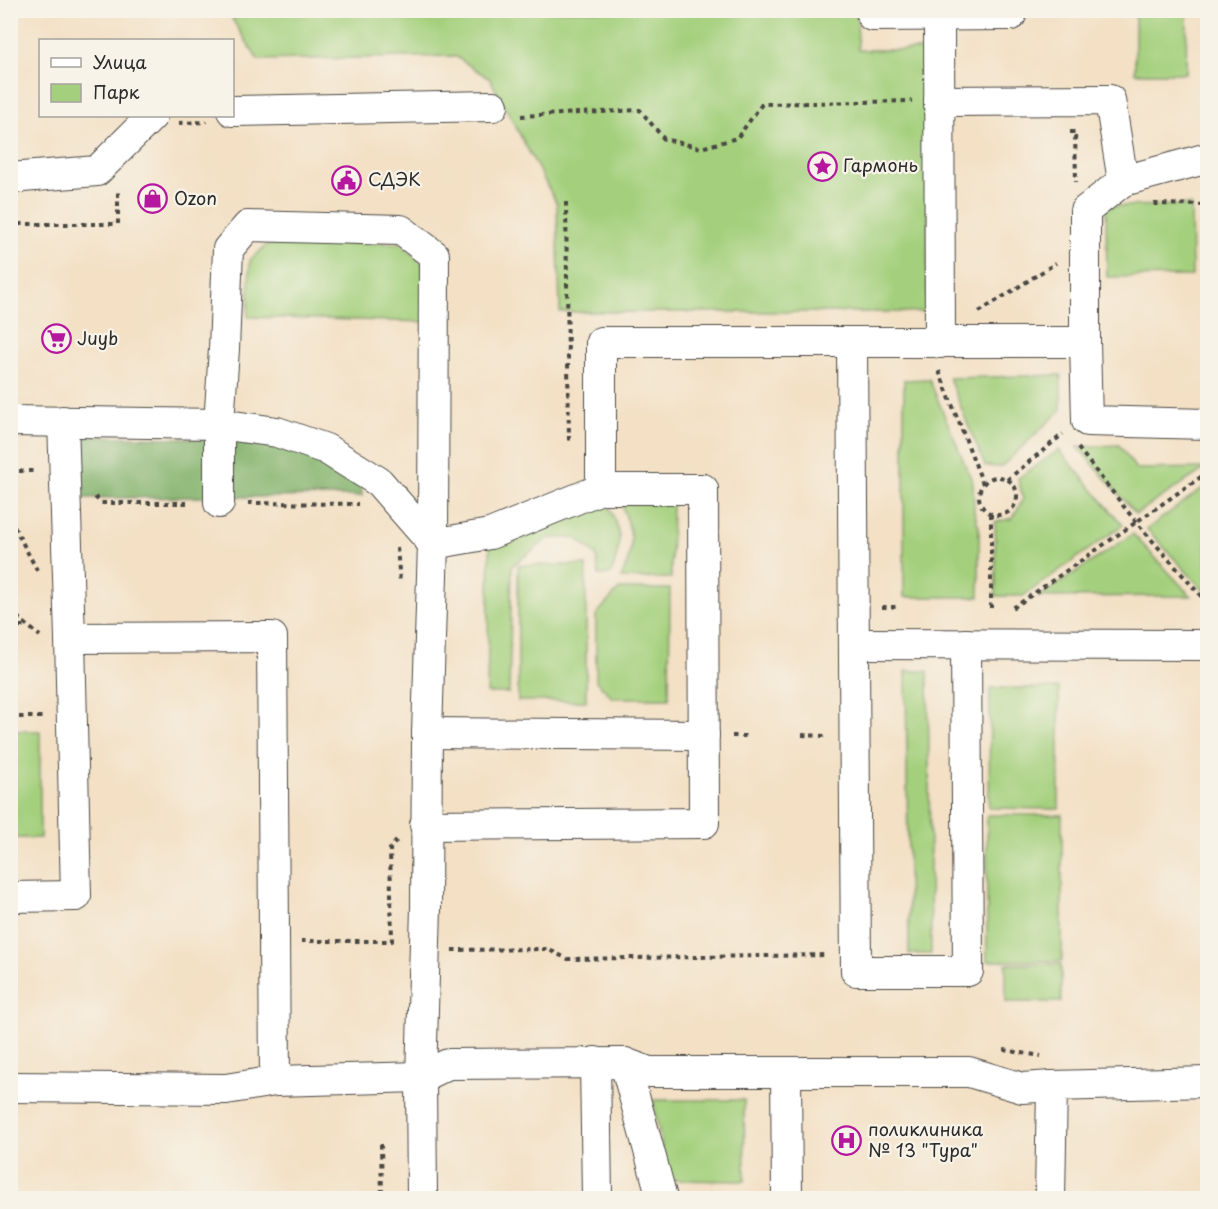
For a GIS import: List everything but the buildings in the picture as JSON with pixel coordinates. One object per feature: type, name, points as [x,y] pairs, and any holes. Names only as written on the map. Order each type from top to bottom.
[{"type":"lane","points":[[872,10],[872,16],[1011,15],[1011,10]]},
{"type":"lane","points":[[939,16],[940,357]]},
{"type":"lane","points":[[939,101],[1110,100],[1123,181]]},
{"type":"lane","points":[[234,116],[505,111]]},
{"type":"lane","points":[[10,178],[97,171],[162,119]]},
{"type":"lane","points":[[1208,158],[1123,181],[1085,211],[1087,421],[1208,424]]},
{"type":"lane","points":[[219,503],[219,424],[228,249],[248,226],[401,230],[434,255],[432,544],[427,733],[413,829],[425,950],[421,1077],[422,1198]]},
{"type":"lane","points":[[601,489],[601,342],[852,343],[940,357],[1085,342]]},
{"type":"lane","points":[[852,343],[856,971],[968,971],[966,644]]},
{"type":"lane","points":[[10,421],[219,424],[277,432],[326,449],[379,482],[432,544]]},
{"type":"lane","points":[[10,897],[76,896],[63,421]]},
{"type":"lane","points":[[413,829],[704,823],[703,489],[601,489],[490,534],[432,544]]},
{"type":"lane","points":[[70,638],[272,637],[275,1081]]},
{"type":"lane","points":[[855,644],[1208,645]]},
{"type":"lane","points":[[427,733],[704,735]]},
{"type":"lane","points":[[10,1087],[226,1089],[275,1081],[421,1077],[447,1064],[595,1062],[625,1063],[650,1072],[969,1072],[1022,1088],[1208,1082]]},
{"type":"lane","points":[[595,1062],[597,1198]]},
{"type":"lane","points":[[625,1063],[662,1198]]},
{"type":"lane","points":[[786,1072],[787,1198]]},
{"type":"lane","points":[[1050,1198],[1052,1086]]},
{"type":"path","points":[[505,111],[640,110],[664,139],[701,148],[737,138],[762,104],[939,101]]},
{"type":"path","points":[[162,119],[201,117]]},
{"type":"path","points":[[1064,132],[1075,132],[1076,191]]},
{"type":"path","points":[[10,224],[118,224],[118,188]]},
{"type":"path","points":[[566,202],[569,447]]},
{"type":"path","points":[[1148,204],[1208,205]]},
{"type":"path","points":[[940,312],[960,324],[1057,262]]},
{"type":"path","points":[[940,357],[983,484],[979,501],[991,514],[1008,513],[1016,503],[1016,490],[1007,480],[995,478],[983,484]]},
{"type":"path","points":[[1007,480],[1066,432]]},
{"type":"path","points":[[1073,441],[1136,522],[1208,604]]},
{"type":"path","points":[[1013,608],[1208,472]]},
{"type":"path","points":[[991,514],[991,608]]},
{"type":"path","points":[[397,545],[401,592]]},
{"type":"path","points":[[10,626],[28,626]]},
{"type":"path","points":[[274,941],[392,941],[390,849],[413,829]]},
{"type":"path","points":[[425,950],[548,949],[568,959],[832,955]]},
{"type":"path","points":[[381,1144],[382,1198]]},
{"type":"green space","points":[[248,10],[857,11],[858,50],[929,50],[927,312],[560,312],[557,204],[490,79],[455,56],[258,60],[232,19]]},
{"type":"green space","points":[[1135,14],[1187,14],[1186,73],[1135,73]]},
{"type":"green space","points":[[1191,205],[1192,276],[1107,277],[1106,206]]},
{"type":"green space","points":[[400,243],[425,266],[427,322],[248,317],[250,260],[268,244]]},
{"type":"green space","points":[[1061,375],[1061,410],[1001,467],[985,466],[949,378]]},
{"type":"green space","points":[[929,379],[973,483],[974,512],[979,527],[979,597],[904,597],[904,380]]},
{"type":"green space","points":[[80,436],[269,440],[361,479],[362,496],[80,498]]},
{"type":"green space","points":[[1119,445],[1136,469],[1206,468],[1136,514],[1078,447]]},
{"type":"green space","points":[[1059,450],[1123,525],[1023,596],[996,596],[995,522],[1013,518],[1023,499],[1018,478]]},
{"type":"green space","points":[[1207,485],[1207,594],[1147,529]]},
{"type":"green space","points":[[672,502],[671,578],[621,578],[629,557],[631,540],[621,503]]},
{"type":"green space","points":[[591,504],[608,504],[616,524],[619,546],[611,574],[599,575],[596,555],[576,538],[549,538],[512,566],[509,693],[487,693],[490,542]]},
{"type":"green space","points":[[1133,534],[1191,596],[1039,597]]},
{"type":"green space","points":[[518,565],[586,565],[586,701],[518,701]]},
{"type":"green space","points":[[619,589],[670,589],[669,698],[613,698],[596,681],[596,615]]},
{"type":"green space","points":[[906,671],[928,671],[931,954],[909,954]]},
{"type":"green space","points":[[990,688],[1059,688],[1059,809],[989,808]]},
{"type":"green space","points":[[11,731],[40,731],[40,838],[11,838]]},
{"type":"green space","points":[[987,815],[1062,815],[1062,961],[987,961]]},
{"type":"green space","points":[[1006,964],[1061,964],[1061,1002],[1006,1002]]},
{"type":"green space","points":[[653,1100],[744,1100],[745,1181],[668,1180]]},
{"type":"place","name":"Гармонь","points":[[822,166]]},
{"type":"place","name":"СДЭК","points":[[347,180]]},
{"type":"place","name":"Ozon","points":[[153,199]]},
{"type":"place","name":"Juyb","points":[[56,339]]},
{"type":"place","name":"поликлиника № 13 \"Тура\"","points":[[847,1140]]}]
